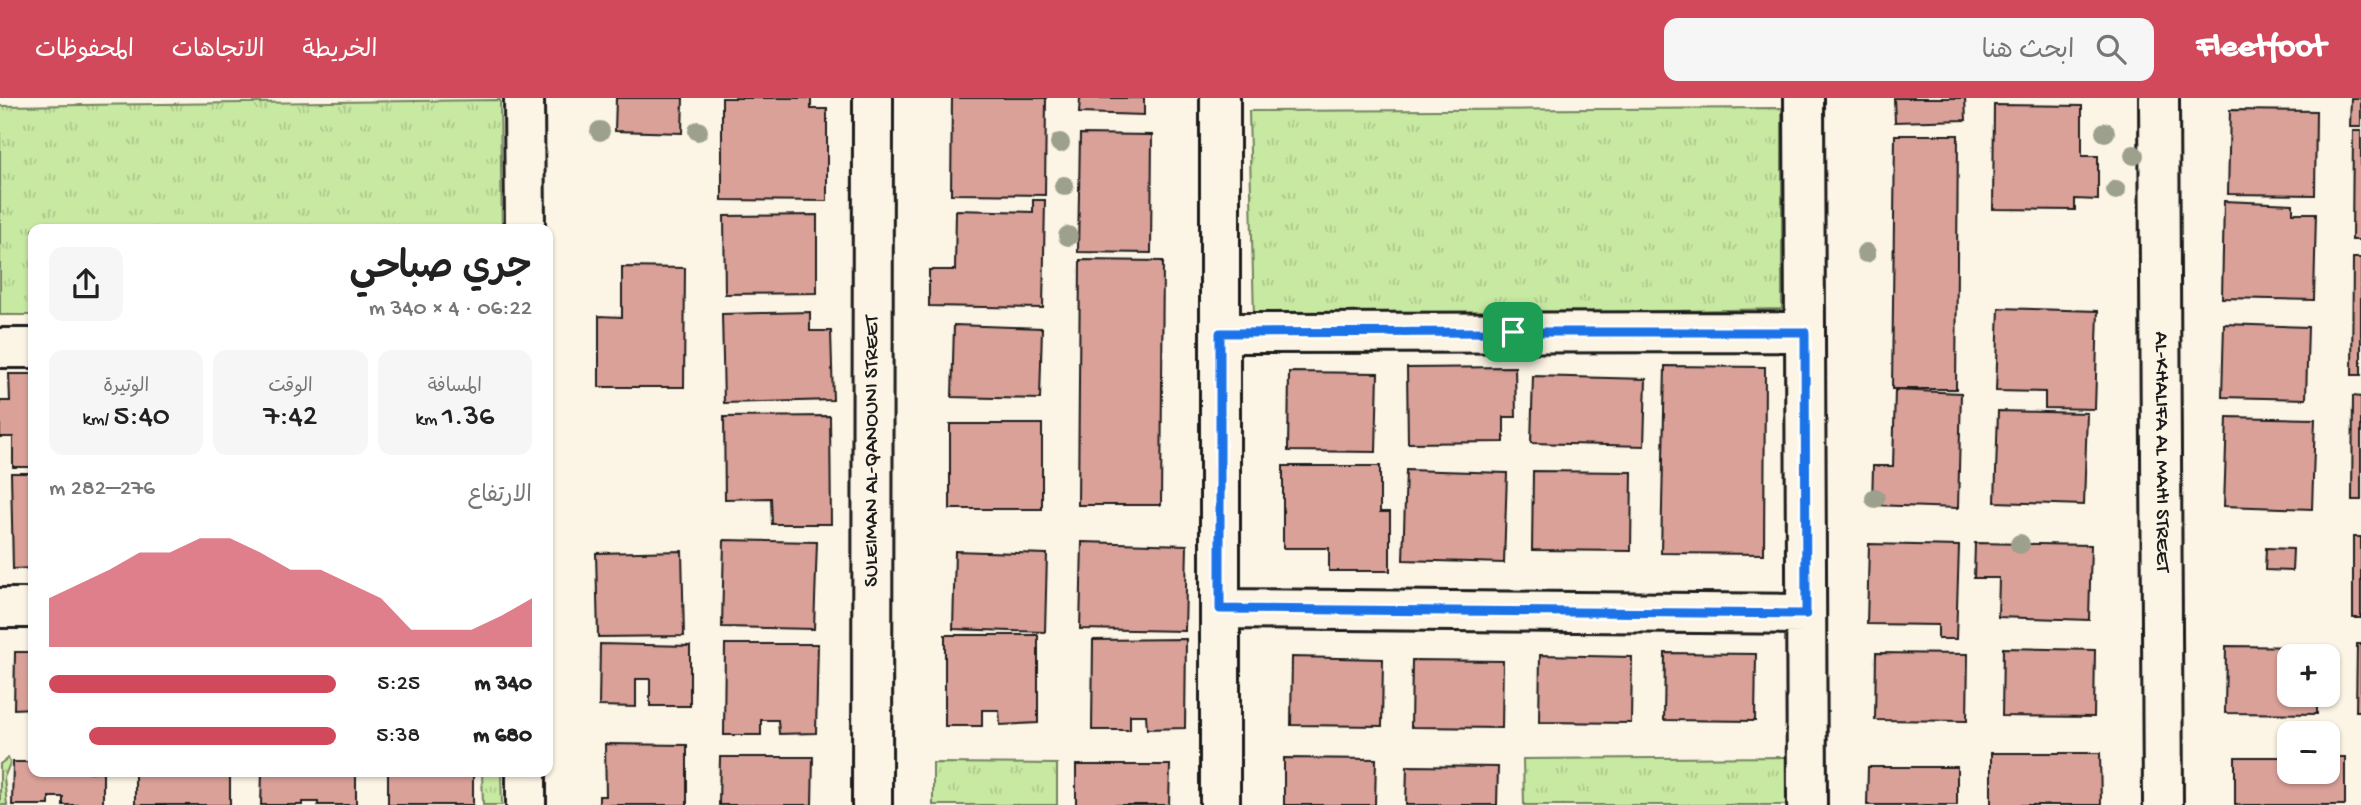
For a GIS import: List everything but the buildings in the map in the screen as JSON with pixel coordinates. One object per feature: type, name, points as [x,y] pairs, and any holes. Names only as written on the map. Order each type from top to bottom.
[{"type":"street","points":[[524,98],[525,224]]},
{"type":"street","name":"SULEIMAN AL-QANOUNI STREET","points":[[872,805],[873,98]]},
{"type":"street","points":[[1220,98],[1220,805]]},
{"type":"street","points":[[1804,98],[1807,805]]},
{"type":"street","name":"AL-KHALIFA AL MAHI STREET","points":[[2159,98],[2163,805]]},
{"type":"street","points":[[1220,333],[1805,332]]},
{"type":"street","points":[[0,348],[28,348]]},
{"type":"street","points":[[0,608],[28,608]]},
{"type":"street","points":[[1220,609],[1806,614]]},
{"type":"street","points":[[526,777],[526,805]]},
{"type":"green space","points":[[500,100],[502,224],[28,224],[28,315],[0,315],[0,106]]},
{"type":"green space","points":[[1782,108],[1782,309],[1254,319],[1249,111]]},
{"type":"green space","points":[[1786,757],[1786,805],[1524,805],[1523,759]]},
{"type":"green space","points":[[8,758],[10,763],[4,778],[7,805],[0,805],[0,764]]},
{"type":"green space","points":[[933,763],[1057,764],[1057,805],[933,805]]},
{"type":"green space","points":[[482,777],[501,777],[502,805],[483,805]]},
{"type":"route","points":[[1513,332],[1805,332],[1806,614],[1220,609],[1220,333],[1513,332]]}]
